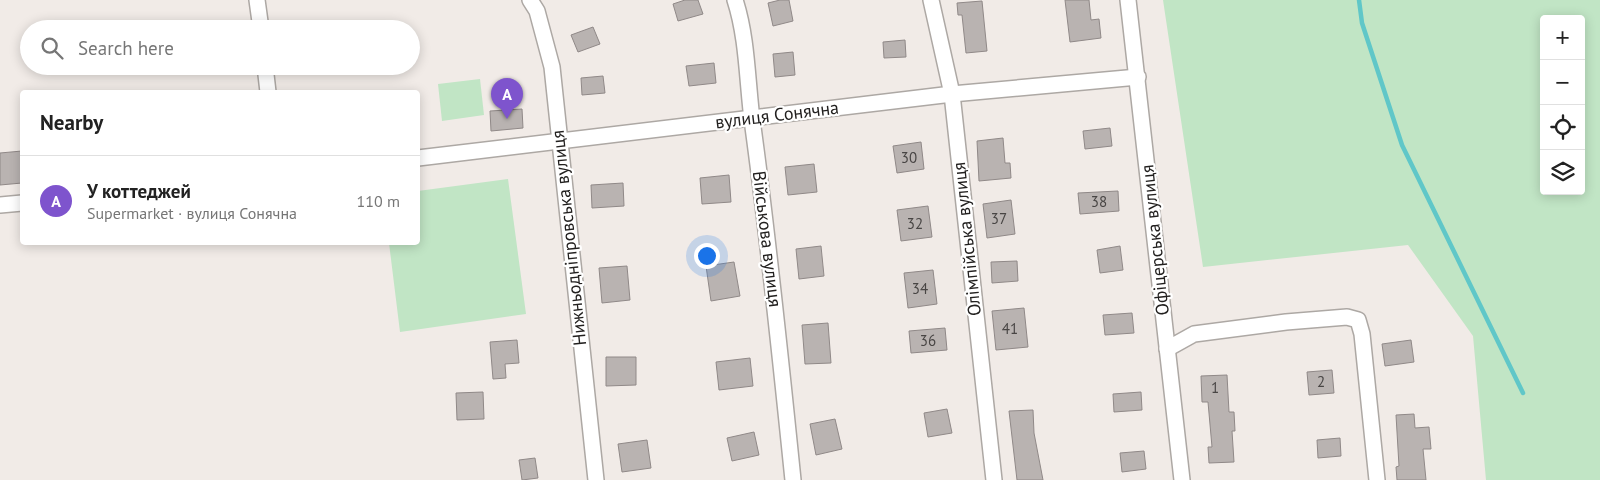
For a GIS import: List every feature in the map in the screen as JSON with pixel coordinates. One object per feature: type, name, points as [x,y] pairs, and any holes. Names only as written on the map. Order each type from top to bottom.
[{"type":"street","points":[[257,0],[260,20]]},
{"type":"street","name":"Нижньодніпровська вулиця","points":[[530,0],[537,11],[552,66],[596,480]]},
{"type":"street","name":"Військова вулиця","points":[[735,0],[741,18],[751,118],[770,256],[793,480]]},
{"type":"street","name":"Олімпійська вулиця","points":[[931,0],[952,94],[994,480]]},
{"type":"street","name":"Офіцерська вулиця","points":[[1128,0],[1182,480]]},
{"type":"street","points":[[266,75],[268,90]]},
{"type":"street","name":"вулиця Сонячна","points":[[420,158],[952,94],[1138,77]]},
{"type":"street","points":[[0,205],[20,203]]},
{"type":"street","points":[[1167,349],[1194,334],[1294,321],[1347,317],[1358,320],[1362,334],[1377,480]]},
{"type":"green space","points":[[1163,0],[1600,0],[1600,480],[1486,480],[1473,336],[1408,245],[1203,267]]},
{"type":"green space","points":[[480,79],[484,115],[442,121],[438,84]]},
{"type":"green space","points":[[508,179],[526,314],[400,332],[389,245],[420,245],[420,191]]},
{"type":"building","points":[[685,0],[698,0],[703,14],[678,21],[673,4]]},
{"type":"building","points":[[789,0],[793,21],[773,26],[768,3]]},
{"type":"building","points":[[1065,0],[1089,0],[1091,20],[1099,19],[1101,38],[1070,42]]},
{"type":"building","points":[[982,1],[987,51],[966,53],[962,15],[958,15],[957,3]]},
{"type":"building","points":[[593,27],[600,44],[578,52],[571,35]]},
{"type":"building","points":[[905,40],[906,57],[884,58],[883,42]]},
{"type":"building","points":[[793,52],[795,75],[775,77],[773,54]]},
{"type":"building","points":[[714,63],[716,83],[689,86],[686,66]]},
{"type":"building","points":[[603,76],[605,93],[582,95],[581,78]]},
{"type":"building","points":[[522,109],[523,128],[491,131],[490,111]]},
{"type":"building","points":[[1110,128],[1112,146],[1085,149],[1083,131]]},
{"type":"building","points":[[1003,138],[1005,163],[1010,163],[1011,178],[979,181],[977,141]]},
{"type":"building","points":[[921,142],[924,169],[897,173],[893,146]]},
{"type":"building","points":[[20,151],[20,183],[0,185],[0,153]]},
{"type":"building","points":[[814,164],[817,192],[788,195],[785,167]]},
{"type":"building","points":[[729,175],[731,202],[702,204],[700,178]]},
{"type":"building","points":[[623,183],[624,206],[592,208],[591,185]]},
{"type":"building","points":[[1118,191],[1119,211],[1080,214],[1078,193]]},
{"type":"building","points":[[1011,200],[1015,234],[987,238],[983,204]]},
{"type":"building","points":[[928,206],[932,237],[901,241],[897,210]]},
{"type":"building","points":[[821,246],[824,276],[799,279],[796,249]]},
{"type":"building","points":[[1120,246],[1123,270],[1100,273],[1097,250]]},
{"type":"building","points":[[1017,261],[1018,281],[992,283],[991,262]]},
{"type":"building","points":[[734,262],[740,296],[711,301],[706,266]]},
{"type":"building","points":[[627,266],[630,300],[602,303],[599,268]]},
{"type":"building","points":[[933,270],[937,304],[908,308],[904,273]]},
{"type":"building","points":[[1024,308],[1028,347],[996,350],[992,311]]},
{"type":"building","points":[[1132,313],[1134,333],[1105,335],[1103,315]]},
{"type":"building","points":[[828,323],[831,363],[805,364],[802,325]]},
{"type":"building","points":[[945,328],[947,350],[911,353],[909,331]]},
{"type":"building","points":[[517,340],[519,363],[505,364],[506,378],[493,379],[490,342]]},
{"type":"building","points":[[1411,340],[1414,362],[1385,366],[1382,344]]},
{"type":"building","points":[[606,357],[636,357],[636,385],[606,386]]},
{"type":"building","points":[[750,358],[753,386],[719,390],[716,362]]},
{"type":"building","points":[[1332,370],[1334,393],[1309,395],[1307,372]]},
{"type":"building","points":[[1227,375],[1229,412],[1234,412],[1235,431],[1232,431],[1234,462],[1209,463],[1208,447],[1212,447],[1208,402],[1202,402],[1201,376]]},
{"type":"building","points":[[483,392],[484,419],[457,420],[456,393]]},
{"type":"building","points":[[1141,392],[1142,410],[1114,412],[1113,394]]},
{"type":"building","points":[[947,409],[952,433],[928,437],[924,413]]},
{"type":"building","points":[[1033,410],[1034,433],[1043,480],[1017,480],[1009,411]]},
{"type":"building","points":[[1414,414],[1415,428],[1429,427],[1431,449],[1423,449],[1426,480],[1397,480],[1396,467],[1399,466],[1396,415]]},
{"type":"building","points":[[835,419],[842,449],[816,455],[810,424]]},
{"type":"building","points":[[754,432],[759,455],[732,461],[727,438]]},
{"type":"building","points":[[1340,438],[1341,456],[1318,458],[1317,440]]},
{"type":"building","points":[[647,440],[651,468],[622,472],[618,444]]},
{"type":"building","points":[[1144,451],[1146,469],[1122,472],[1120,453]]},
{"type":"building","points":[[535,458],[538,478],[522,480],[519,460]]},
{"type":"waterway","points":[[1359,0],[1362,23],[1402,145],[1523,393]]},
{"type":"place","name":"У коттеджей","points":[[507,119]]}]
